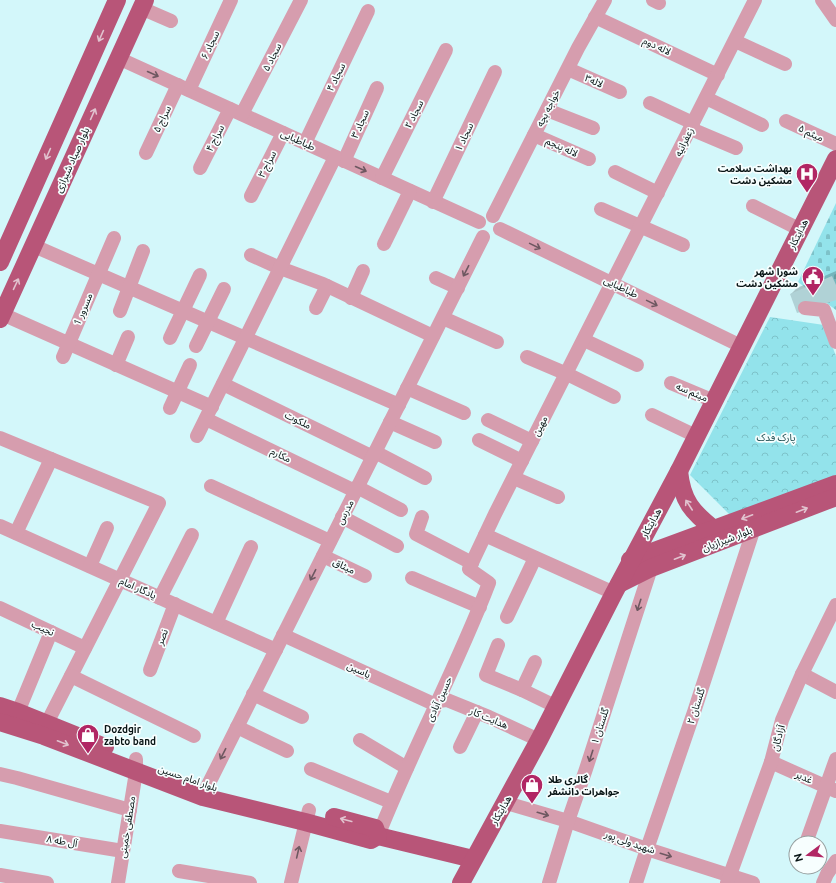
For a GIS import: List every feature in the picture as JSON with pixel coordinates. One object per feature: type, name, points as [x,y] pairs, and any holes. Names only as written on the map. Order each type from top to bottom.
[{"type":"main road","points":[[0,262],[117,0]]},
{"type":"main road","name":"بلوار صیاد شیرازی","points":[[1,317],[143,4]]},
{"type":"main road","name":"هدایتکار","points":[[461,883],[473,859],[506,803],[616,588],[642,561],[679,471],[836,159]]},
{"type":"main road","points":[[679,471],[680,485],[690,507],[699,517],[715,530]]},
{"type":"main road","name":"بلوار شیرازیان","points":[[642,561],[715,530],[836,484]]},
{"type":"main road","name":"بلوار شیرازیان","points":[[642,561],[754,528],[836,497]]},
{"type":"main road","name":"بلوار امام حسین","points":[[0,706],[18,712],[46,729],[205,792],[307,816],[371,840],[378,836],[473,859]]},
{"type":"main road","name":"بلوار امام حسین","points":[[0,722],[46,729]]},
{"type":"street","name":"سجاد ۶","points":[[184,88],[231,0]]},
{"type":"street","name":"سجاد ۵","points":[[236,111],[301,0]]},
{"type":"street","name":"خواجه بچه","points":[[493,216],[605,0]]},
{"type":"street","name":"زعفرانیه","points":[[613,283],[755,0]]},
{"type":"street","points":[[822,0],[836,20]]},
{"type":"street","points":[[143,4],[171,21]]},
{"type":"street","name":"سجاد ۴","points":[[305,143],[368,11]]},
{"type":"street","name":"لاله دوم","points":[[595,17],[718,75]]},
{"type":"street","points":[[735,41],[786,64]]},
{"type":"street","name":"سجاد ۲","points":[[382,178],[446,50]]},
{"type":"street","name":"طباطبایی","points":[[118,58],[479,222]]},
{"type":"street","name":"لاله۳","points":[[568,69],[620,92]]},
{"type":"street","name":"سجاد ۱","points":[[434,202],[495,72]]},
{"type":"street","name":"سراج ۵","points":[[146,153],[184,88]]},
{"type":"street","name":"سجاد ۳","points":[[197,436],[280,268],[377,88]]},
{"type":"street","points":[[706,98],[762,125]]},
{"type":"street","points":[[650,103],[736,148]]},
{"type":"street","points":[[547,110],[593,128]]},
{"type":"street","name":"سراج ۴","points":[[200,168],[236,111]]},
{"type":"street","name":"میثم ۵","points":[[786,121],[836,144]]},
{"type":"street","name":"سراج ۳","points":[[251,196],[283,133]]},
{"type":"street","name":"لاله پنجم","points":[[534,135],[589,159]]},
{"type":"street","points":[[615,172],[658,193]]},
{"type":"street","points":[[384,244],[410,191]]},
{"type":"street","points":[[753,206],[801,230]]},
{"type":"street","points":[[601,209],[683,245]]},
{"type":"street","points":[[493,216],[500,224],[498,234],[494,237],[484,237],[478,228],[479,222],[482,218],[493,216]]},
{"type":"street","name":"طباطبایی","points":[[500,229],[741,346]]},
{"type":"street","name":"مدرس","points":[[205,792],[484,237]]},
{"type":"street","name":"مسرور 1","points":[[63,357],[114,238]]},
{"type":"street","points":[[34,246],[399,405]]},
{"type":"street","points":[[120,311],[143,251]]},
{"type":"street","points":[[251,255],[280,268],[328,286],[433,336]]},
{"type":"street","points":[[351,298],[364,271]]},
{"type":"street","points":[[170,338],[200,275]]},
{"type":"street","points":[[436,278],[458,288]]},
{"type":"street","name":"مهین","points":[[471,566],[532,441],[613,283]]},
{"type":"street","points":[[316,308],[328,286]]},
{"type":"street","points":[[196,346],[224,289]]},
{"type":"street","points":[[805,308],[824,310],[836,342]]},
{"type":"street","name":"مکارم","points":[[1,317],[68,344],[178,392],[209,413],[356,489],[401,510]]},
{"type":"street","points":[[443,318],[497,342]]},
{"type":"street","points":[[116,365],[128,337]]},
{"type":"street","points":[[584,340],[636,365]]},
{"type":"street","points":[[527,356],[614,397]]},
{"type":"street","points":[[170,408],[190,365]]},
{"type":"street","name":"میثم سه","points":[[671,383],[714,401]]},
{"type":"street","name":"ملکوت","points":[[223,384],[425,478]]},
{"type":"street","points":[[407,388],[464,413]]},
{"type":"street","points":[[652,415],[696,436]]},
{"type":"street","points":[[488,420],[532,441]]},
{"type":"street","points":[[390,422],[435,442]]},
{"type":"street","points":[[0,438],[159,503],[85,648],[46,729]]},
{"type":"street","points":[[479,440],[522,461]]},
{"type":"street","points":[[16,533],[52,459]]},
{"type":"street","points":[[514,478],[558,497]]},
{"type":"street","points":[[210,486],[330,541]]},
{"type":"street","points":[[342,517],[397,546]]},
{"type":"street","points":[[422,518],[416,534],[471,566]]},
{"type":"street","name":"یادگار امام","points":[[0,526],[276,650]]},
{"type":"street","points":[[90,566],[107,528]]},
{"type":"street","name":"گلستان ۲","points":[[636,883],[646,849],[694,712],[754,528]]},
{"type":"street","points":[[160,598],[192,534]]},
{"type":"street","points":[[485,535],[536,558],[616,588]]},
{"type":"street","points":[[216,623],[251,547]]},
{"type":"street","name":"میثاق","points":[[323,556],[365,576]]},
{"type":"street","points":[[507,617],[536,558]]},
{"type":"street","name":"گلستان ۱","points":[[549,883],[586,769],[642,561]]},
{"type":"street","name":"حسین آبادی","points":[[378,836],[391,802],[480,607],[489,583],[471,566]]},
{"type":"street","points":[[412,578],[480,607]]},
{"type":"street","name":"نصر","points":[[150,670],[175,604]]},
{"type":"street","name":"آزادگان","points":[[728,879],[771,762],[782,720],[802,674],[836,605]]},
{"type":"street","name":"نجیب","points":[[0,609],[85,648]]},
{"type":"street","points":[[18,712],[51,632]]},
{"type":"street","name":"یاسین","points":[[283,635],[437,703]]},
{"type":"street","points":[[498,645],[486,675],[522,690],[556,707]]},
{"type":"street","points":[[522,690],[535,662]]},
{"type":"street","points":[[802,674],[836,692]]},
{"type":"street","points":[[71,676],[194,736]]},
{"type":"street","points":[[253,694],[302,717]]},
{"type":"street","name":"هدایت کار","points":[[437,703],[447,700],[539,740]]},
{"type":"street","points":[[460,747],[477,712]]},
{"type":"street","points":[[237,727],[287,752]]},
{"type":"street","points":[[360,740],[407,768]]},
{"type":"street","points":[[810,835],[831,789],[836,759]]},
{"type":"street","name":"غدیر","points":[[771,762],[831,789]]},
{"type":"street","name":"مصطفی خمینی","points":[[118,883],[136,765]]},
{"type":"street","points":[[311,769],[391,802]]},
{"type":"street","points":[[0,774],[130,810]]},
{"type":"street","name":"شهید ولی پور","points":[[506,803],[568,821],[728,879],[753,883]]},
{"type":"street","points":[[291,883],[307,816]]},
{"type":"street","name":"آل طه ۸","points":[[0,831],[124,851]]},
{"type":"street","points":[[823,883],[826,874],[836,861]]},
{"type":"street","points":[[179,871],[250,883]]},
{"type":"street","points":[[0,875],[47,883]]},
{"type":"green space","points":[[836,203],[836,310],[798,282]]},
{"type":"green space","name":"پارک فدک","points":[[770,317],[824,325],[836,356],[836,477],[734,519],[690,475]]},
{"type":"building","name":"شورا شهر مشکین دشت","points":[[832,276],[836,285],[836,300],[797,313],[790,294]]},
{"type":"place","name":"بهداشت سلامت مشکین دشت","points":[[807,194]]},
{"type":"place","name":"شورا شهر مشکین دشت","points":[[813,296]]},
{"type":"place","name":"Dozdgir zabto band","points":[[88,754]]},
{"type":"place","name":"گالری طلا جواهرات دانشفر","points":[[532,804]]}]
